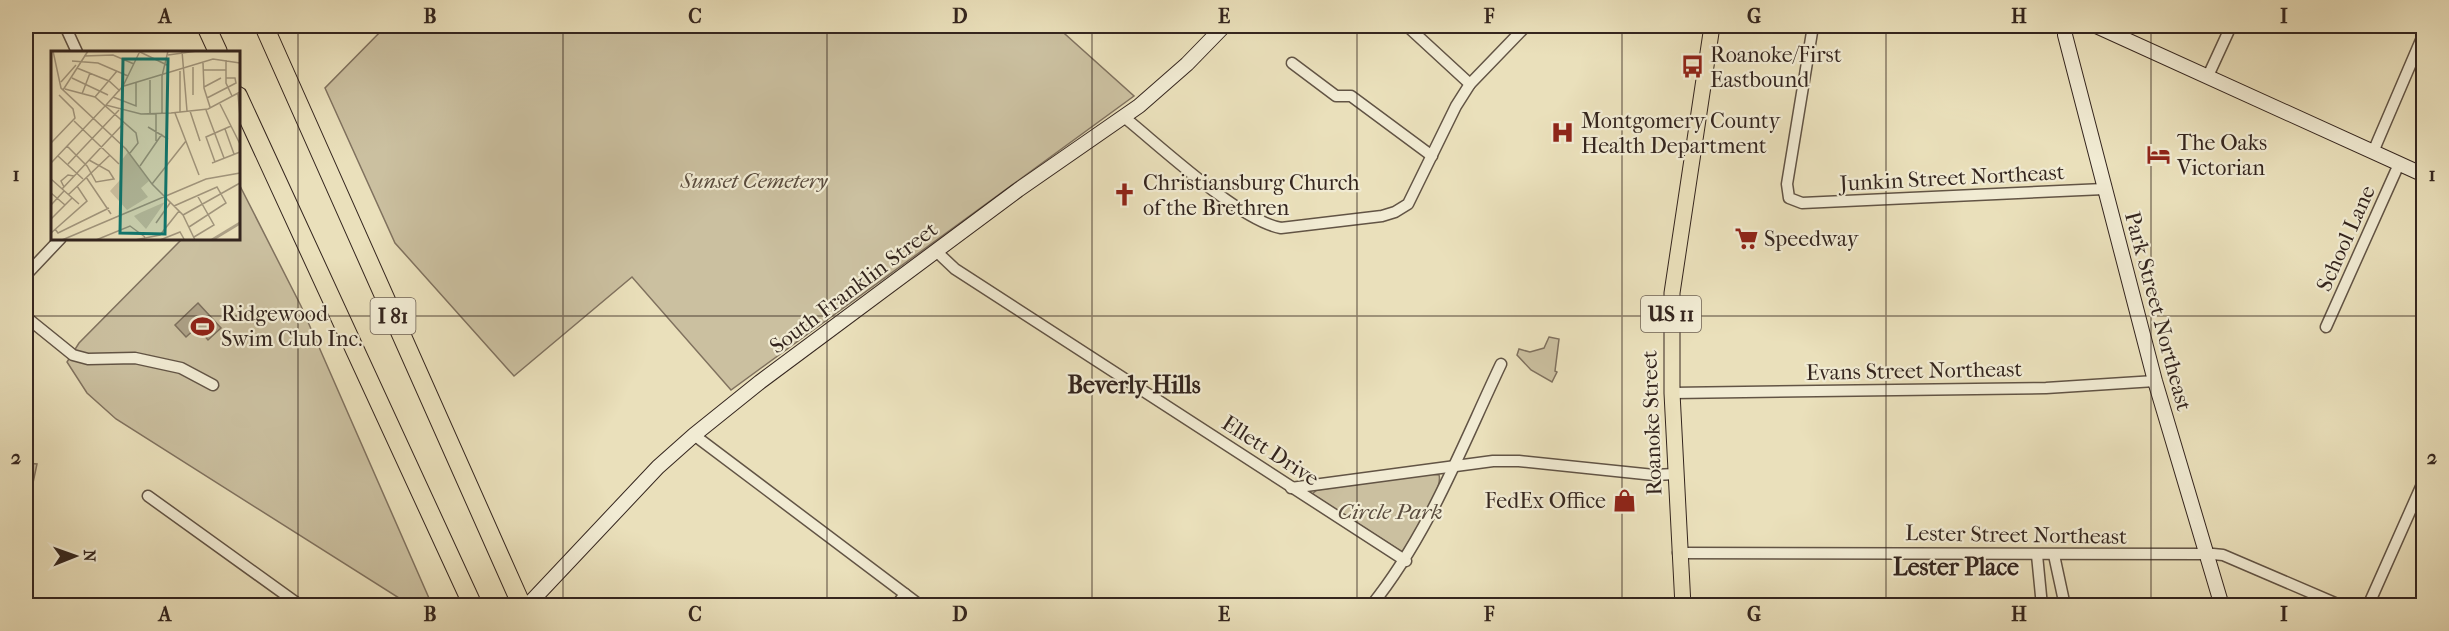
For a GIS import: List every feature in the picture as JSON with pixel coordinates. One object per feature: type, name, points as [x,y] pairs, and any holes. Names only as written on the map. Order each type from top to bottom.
[{"type":"highway","points":[[206,26],[218,51]]},
{"type":"highway","name":"I 81","points":[[264,26],[522,606]]},
{"type":"highway","name":"I 81","points":[[240,100],[473,606]]},
{"type":"main road","name":"Roanoke Street","points":[[1683,606],[1678,553],[1671,324],[1675,261],[1712,26]]},
{"type":"street","points":[[65,26],[77,51]]},
{"type":"street","name":"South Franklin Street","points":[[527,606],[658,467],[694,435],[760,382],[1018,190],[1124,117],[1187,64],[1224,26]]},
{"type":"street","points":[[1407,26],[1470,84]]},
{"type":"street","points":[[1124,117],[1245,213],[1270,226],[1281,228],[1395,212],[1408,204],[1470,84],[1526,26]]},
{"type":"street","name":"Junkin Street Northeast","points":[[1813,26],[1787,184],[1789,198],[1802,203],[2104,189]]},
{"type":"street","name":"Park Street Northeast","points":[[2066,26],[2065,35],[2155,381],[2222,606]]},
{"type":"street","points":[[2096,26],[2424,174]]},
{"type":"street","points":[[2208,76],[2231,26]]},
{"type":"street","points":[[2373,152],[2424,33]]},
{"type":"street","points":[[1292,63],[1336,96],[1351,96],[1431,156]]},
{"type":"street","name":"School Lane","points":[[2326,327],[2399,164]]},
{"type":"street","points":[[26,275],[59,240]]},
{"type":"street","name":"Ellett Drive","points":[[936,251],[955,269],[1406,561]]},
{"type":"street","points":[[26,317],[73,355],[88,359],[135,358],[182,368],[213,385]]},
{"type":"street","points":[[1371,606],[1406,561],[1501,364]]},
{"type":"street","name":"Evans Street Northeast","points":[[1672,393],[2046,388],[2155,381]]},
{"type":"street","points":[[694,435],[921,606]]},
{"type":"street","points":[[1291,488],[1492,461],[1519,461],[1654,475],[1675,474]]},
{"type":"street","points":[[2368,606],[2424,480]]},
{"type":"street","points":[[148,496],[301,606]]},
{"type":"street","name":"Lester Street Northeast","points":[[1678,553],[2223,555],[2340,605]]},
{"type":"street","points":[[2037,555],[2042,606]]},
{"type":"street","points":[[2054,555],[2065,606]]},
{"type":"street","points":[[896,606],[905,594]]},
{"type":"green space","name":"Sunset Cemetery","points":[[386,26],[1056,26],[1134,96],[731,390],[632,277],[514,376],[395,243],[325,88]]},
{"type":"green space","points":[[240,186],[301,306],[432,605],[410,605],[116,419],[87,393],[67,362],[79,343],[181,240],[240,240]]},
{"type":"green space","points":[[1549,337],[1559,339],[1555,371],[1557,372],[1552,382],[1531,370],[1517,355],[1519,349],[1530,352],[1544,348]]},
{"type":"green space","points":[[26,463],[37,464],[26,516]]},
{"type":"green space","name":"Circle Park","points":[[1431,474],[1439,475],[1432,502],[1413,539],[1402,552],[1312,494],[1317,490]]},
{"type":"shaded area","points":[[198,303],[221,328],[208,340],[197,327],[186,337],[175,325]]},
{"type":"place","name":"Roanoke/First Eastbound","points":[[1692,67]]},
{"type":"place","name":"Montgomery County Health Department","points":[[1563,133]]},
{"type":"place","name":"The Oaks Victorian","points":[[2159,155]]},
{"type":"place","name":"Christiansburg Church of the Brethren","points":[[1125,195]]},
{"type":"place","name":"Speedway","points":[[1746,238]]},
{"type":"place","name":"Ridgewood Swim Club Inc.","points":[[203,326]]},
{"type":"place","name":"FedEx Office","points":[[1624,500]]},
{"type":"district","name":"Beverly Hills","points":[[1134,385]]},
{"type":"district","name":"Lester Place","points":[[1956,567]]}]
